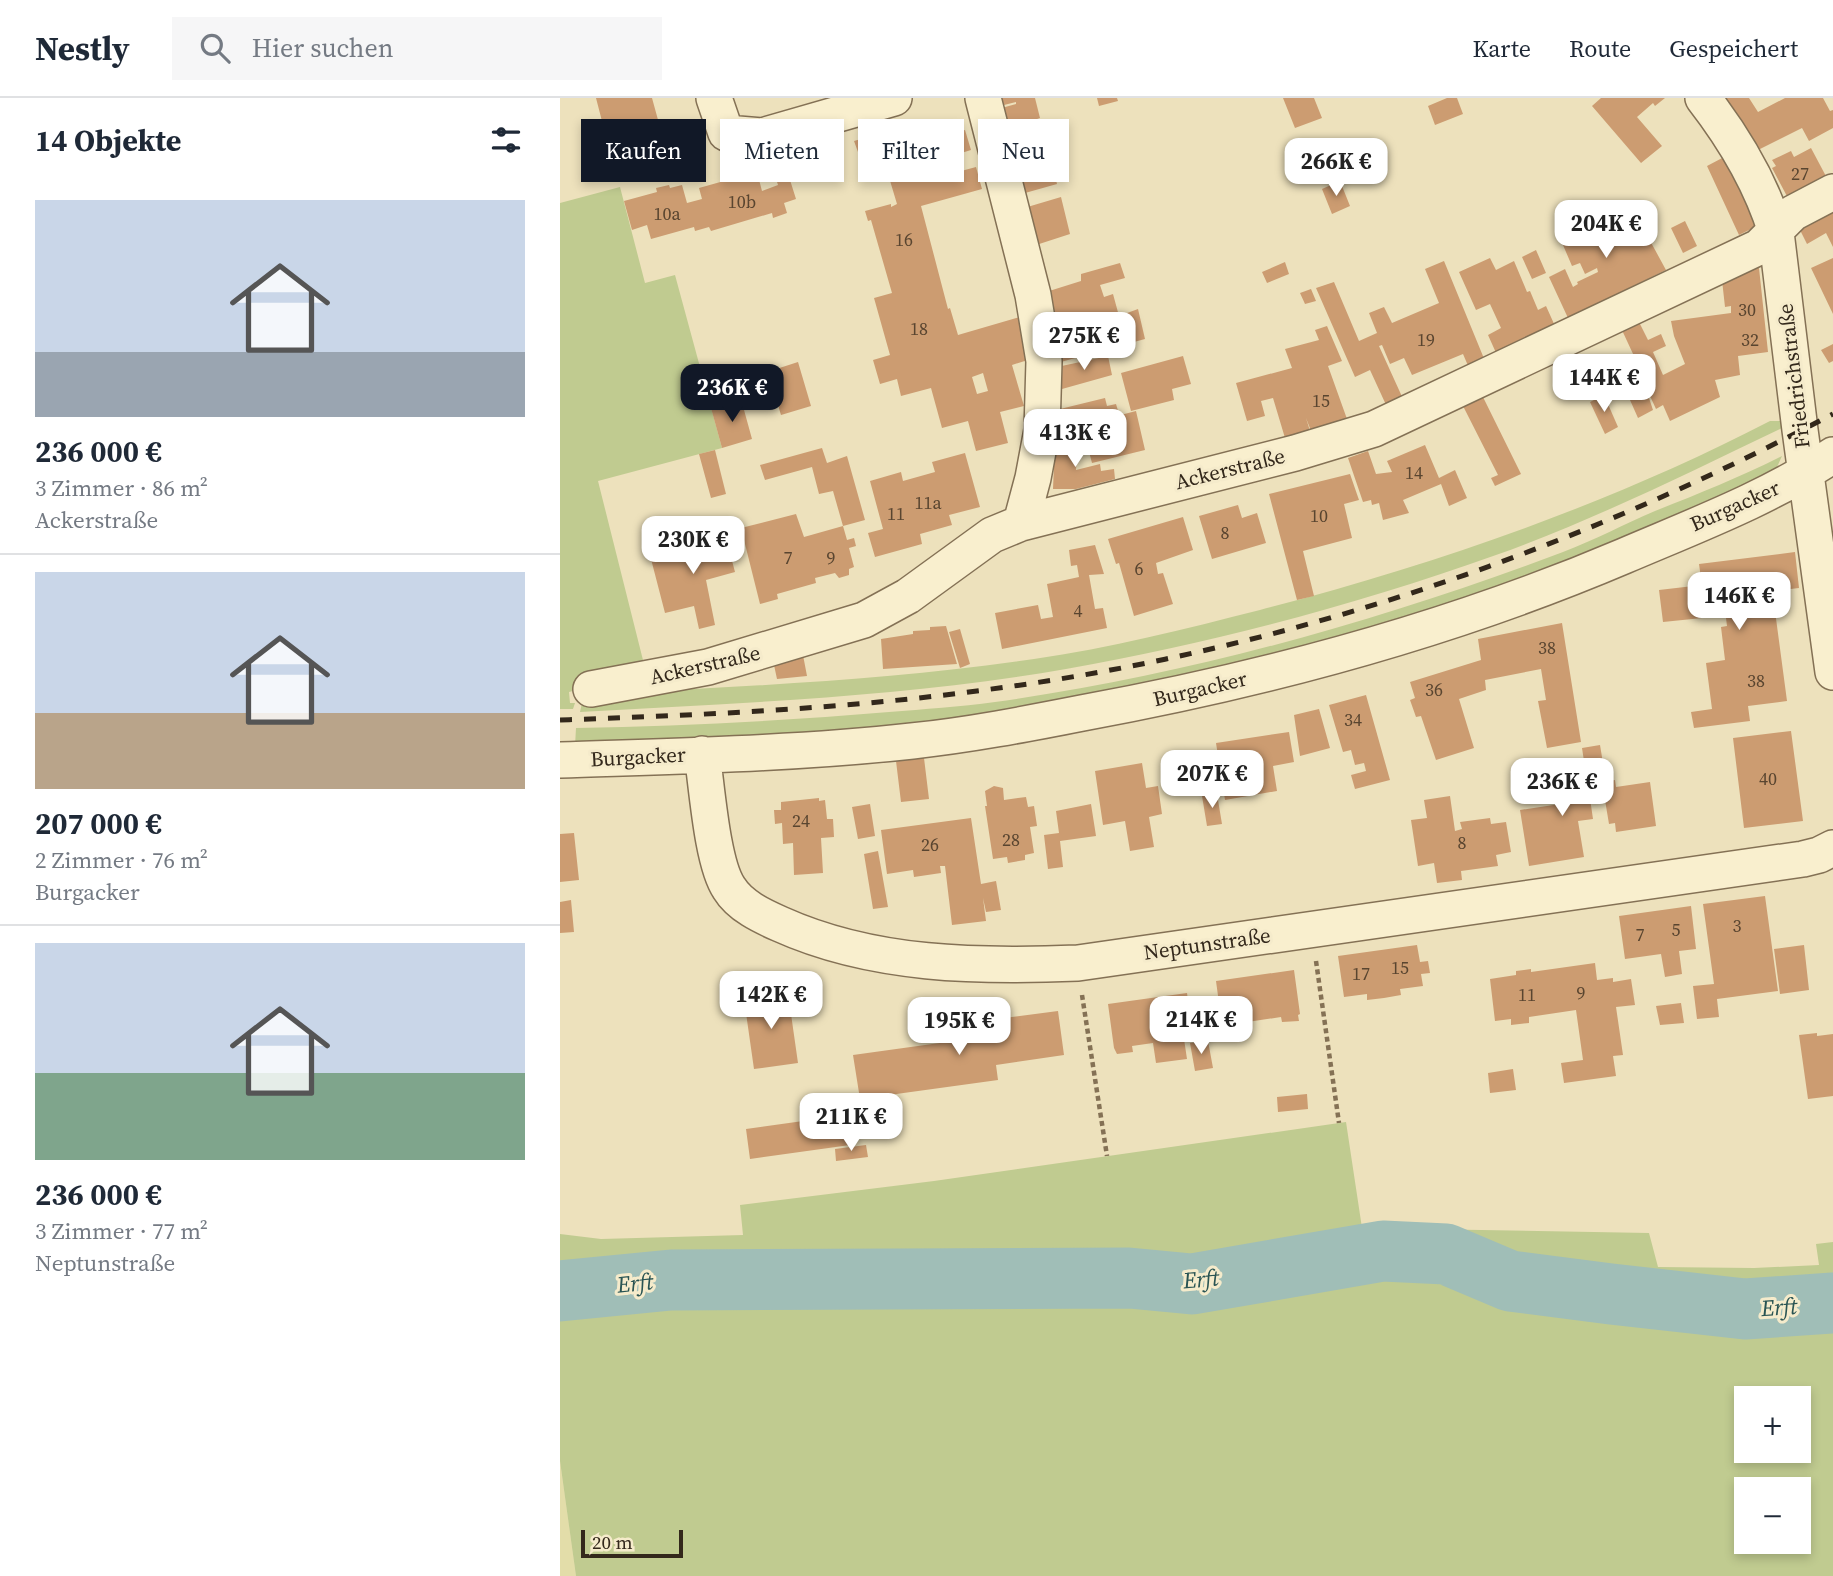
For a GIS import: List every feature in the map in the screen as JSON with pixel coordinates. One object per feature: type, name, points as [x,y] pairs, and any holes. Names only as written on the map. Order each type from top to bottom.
[{"type":"street","points":[[714,98],[726,133],[762,136],[894,98]]},
{"type":"street","points":[[984,98],[1033,295],[1044,361],[1042,430],[1021,523]]},
{"type":"street","name":"Friedrichstraße","points":[[1703,98],[1723,123],[1748,168],[1770,213],[1776,232],[1820,464],[1833,672]]},
{"type":"street","name":"Ackerstraße","points":[[591,689],[708,667],[864,620],[908,596],[992,535],[1021,523],[1339,441],[1374,429],[1759,247],[1793,213],[1833,192]]},
{"type":"street","name":"Burgacker","points":[[560,760],[871,745],[959,735],[1146,702],[1329,658],[1406,636],[1546,587],[1667,537],[1820,464]]},
{"type":"street","name":"Neptunstraße","points":[[702,754],[722,877],[744,905],[763,916],[814,937],[890,956],[994,965],[1078,963],[1803,859],[1833,848]]},
{"type":"path","points":[[1311,929],[1339,1123]]},
{"type":"path","points":[[1078,963],[1107,1156]]},
{"type":"shaded area","points":[[560,1461],[576,1576],[560,1576]]},
{"type":"green space","points":[[620,187],[645,283],[675,275],[722,448],[598,481],[646,672],[569,692],[570,703],[575,703],[573,709],[560,709],[560,203]]},
{"type":"green space","points":[[1770,421],[1781,421],[1782,428],[1569,527],[1496,555],[1390,590],[1229,635],[1121,659],[1006,679],[824,698],[580,712],[582,703],[727,673],[693,689],[949,670],[1034,659],[1147,638],[1326,592],[1520,530],[1647,480]]},
{"type":"green space","points":[[1782,456],[1777,467],[1766,477],[1509,589],[1218,675],[883,731],[575,746],[576,728],[771,720],[969,705],[1067,691],[1211,661],[1354,623],[1494,577],[1575,547]]},
{"type":"green space","points":[[1346,1122],[1362,1228],[1649,1233],[1658,1267],[1754,1268],[1819,1265],[1816,1244],[1833,1242],[1833,1576],[576,1576],[560,1461],[560,1234],[601,1239],[743,1235],[740,1205],[934,1181]]},
{"type":"building","points":[[596,98],[652,98],[658,119],[601,119]]},
{"type":"building","points":[[994,98],[1035,98],[1040,118],[1001,119],[998,109],[1016,102],[996,107]]},
{"type":"building","points":[[1097,98],[1117,98],[1118,101],[1099,106]]},
{"type":"building","points":[[1283,98],[1314,98],[1322,118],[1295,128]]},
{"type":"building","points":[[1447,98],[1457,98],[1463,114],[1435,125],[1428,106]]},
{"type":"building","points":[[1601,98],[1665,98],[1655,106],[1653,103],[1637,117],[1662,146],[1641,163],[1592,106]]},
{"type":"building","points":[[1726,98],[1749,98],[1758,112],[1785,98],[1823,98],[1830,111],[1833,110],[1833,128],[1809,141],[1802,128],[1758,150],[1746,137]]},
{"type":"building","points":[[964,130],[965,130],[971,150],[964,152]]},
{"type":"building","points":[[1811,148],[1828,180],[1789,200],[1772,168],[1776,166],[1772,160],[1791,151],[1794,157]]},
{"type":"building","points":[[1726,156],[1759,225],[1739,235],[1707,166]]},
{"type":"building","points":[[976,167],[982,189],[921,206],[948,309],[950,308],[958,335],[1020,317],[1031,359],[1012,365],[1024,406],[1000,412],[1008,443],[976,451],[968,421],[942,428],[931,388],[901,396],[897,379],[880,384],[873,360],[890,355],[874,298],[892,293],[871,220],[868,221],[865,211],[897,204],[890,182],[964,182],[964,170]],"holes":[[[983,373],[988,391],[977,394],[972,377]]]},
{"type":"building","points":[[1340,181],[1350,206],[1332,214],[1322,189]]},
{"type":"building","points":[[720,182],[760,182],[762,191],[778,185],[777,182],[791,182],[796,199],[784,203],[787,213],[773,218],[772,213],[711,231],[709,227],[695,231],[694,227],[651,239],[647,225],[632,230],[624,201],[657,192],[656,188],[669,185],[670,188],[682,185],[687,203],[702,199],[699,188]]},
{"type":"building","points":[[1022,182],[1056,182],[1057,184],[1025,193]]},
{"type":"building","points":[[1061,197],[1070,234],[1033,246],[1024,208]]},
{"type":"building","points":[[1630,204],[1666,270],[1568,318],[1549,277],[1565,269],[1573,287],[1577,282],[1598,272],[1597,268],[1585,274],[1580,263],[1572,266],[1560,238]]},
{"type":"building","points":[[1833,204],[1833,247],[1826,233],[1807,244],[1797,224]]},
{"type":"building","points":[[1685,221],[1697,246],[1683,253],[1671,228]]},
{"type":"building","points":[[1536,250],[1546,273],[1532,279],[1522,257]]},
{"type":"building","points":[[1490,258],[1496,270],[1514,261],[1538,310],[1546,306],[1555,326],[1497,355],[1488,335],[1501,328],[1490,304],[1476,310],[1459,272]]},
{"type":"building","points":[[1833,258],[1833,314],[1811,268]]},
{"type":"building","points":[[1444,261],[1485,361],[1469,368],[1463,354],[1412,375],[1404,358],[1390,364],[1382,345],[1379,346],[1404,401],[1387,407],[1370,370],[1355,377],[1316,288],[1334,282],[1359,341],[1377,333],[1369,313],[1384,307],[1392,323],[1439,303],[1425,269]]},
{"type":"building","points":[[1285,262],[1289,274],[1267,283],[1262,272]]},
{"type":"building","points":[[1120,263],[1125,278],[1100,285],[1104,297],[1113,294],[1119,316],[1138,309],[1145,339],[1057,363],[1054,345],[1096,334],[1093,323],[1054,333],[1046,292],[1081,281],[1081,274]]},
{"type":"building","points":[[1759,268],[1768,352],[1738,356],[1740,375],[1715,380],[1720,397],[1670,421],[1663,405],[1656,409],[1644,383],[1646,382],[1621,328],[1638,320],[1648,340],[1661,334],[1666,346],[1653,352],[1663,375],[1685,364],[1671,321],[1731,313],[1731,306],[1725,307],[1722,280],[1741,270]]},
{"type":"building","points":[[1311,289],[1316,301],[1305,304],[1300,293]]},
{"type":"building","points":[[1327,326],[1342,361],[1328,366],[1347,419],[1311,431],[1306,418],[1310,431],[1285,438],[1273,398],[1261,401],[1265,416],[1247,421],[1236,383],[1292,368],[1285,349],[1319,340],[1315,330]]},
{"type":"building","points":[[1833,344],[1833,361],[1829,363],[1821,350]]},
{"type":"building","points":[[1108,356],[1112,375],[1062,389],[1057,367]]},
{"type":"building","points":[[1183,356],[1191,384],[1172,389],[1174,400],[1131,411],[1121,373]]},
{"type":"building","points":[[798,362],[811,406],[781,415],[773,389],[769,390],[764,373]]},
{"type":"building","points":[[1635,365],[1653,410],[1638,418],[1618,373]]},
{"type":"building","points":[[1482,395],[1521,474],[1495,486],[1491,478],[1498,475],[1462,404]]},
{"type":"building","points":[[1604,395],[1618,427],[1605,434],[1590,402]]},
{"type":"building","points":[[1105,398],[1107,406],[1116,404],[1119,414],[1060,428],[1056,410]]},
{"type":"building","points":[[741,399],[752,439],[722,448],[711,408]]},
{"type":"building","points":[[1136,411],[1145,450],[1092,463],[1082,425]]},
{"type":"building","points":[[1055,440],[1078,440],[1076,470],[1100,464],[1101,471],[1114,469],[1115,479],[1076,489],[1053,489]]},
{"type":"building","points":[[1425,445],[1439,478],[1455,470],[1467,498],[1449,506],[1441,484],[1403,500],[1409,513],[1383,520],[1379,503],[1372,505],[1371,500],[1363,502],[1348,458],[1368,451],[1376,474],[1392,472],[1387,461]]},
{"type":"building","points":[[822,448],[827,463],[847,456],[865,520],[843,526],[833,491],[819,494],[812,467],[765,480],[760,465]]},
{"type":"building","points":[[715,450],[726,494],[711,498],[699,454]]},
{"type":"building","points":[[965,453],[980,507],[949,515],[952,525],[920,534],[922,544],[875,557],[868,533],[883,529],[870,481],[901,472],[903,481],[935,472],[932,462]]},
{"type":"building","points":[[1350,474],[1359,500],[1344,504],[1352,538],[1303,551],[1314,596],[1297,600],[1269,494]]},
{"type":"building","points":[[1238,505],[1242,518],[1257,513],[1266,543],[1212,559],[1199,516]]},
{"type":"building","points":[[796,514],[804,537],[843,526],[847,540],[854,538],[856,546],[849,548],[854,567],[849,569],[849,575],[839,578],[835,573],[815,578],[816,583],[777,594],[778,599],[760,604],[741,528]]},
{"type":"building","points":[[1183,517],[1193,550],[1156,563],[1158,574],[1163,573],[1173,604],[1134,616],[1119,563],[1116,564],[1108,539]]},
{"type":"building","points":[[709,529],[714,545],[727,542],[735,572],[706,580],[715,625],[699,629],[694,606],[665,613],[651,559],[695,548],[691,534]]},
{"type":"building","points":[[1095,545],[1104,574],[1089,575],[1095,609],[1103,608],[1107,628],[1002,649],[995,613],[1038,605],[1041,619],[1053,617],[1047,584],[1079,577],[1077,565],[1071,566],[1069,550]]},
{"type":"building","points":[[1795,552],[1799,588],[1748,594],[1749,599],[1773,596],[1787,701],[1748,706],[1750,721],[1694,728],[1691,712],[1712,709],[1706,663],[1725,660],[1721,627],[1727,626],[1724,602],[1710,604],[1712,617],[1663,622],[1659,590],[1702,585],[1699,564]]},
{"type":"building","points":[[1562,623],[1581,742],[1547,748],[1538,701],[1546,700],[1541,669],[1485,680],[1486,690],[1459,699],[1474,748],[1436,760],[1421,716],[1416,717],[1410,700],[1415,698],[1410,682],[1481,660],[1478,639]]},
{"type":"building","points":[[946,626],[957,664],[883,669],[881,639],[930,630],[930,627]]},
{"type":"building","points":[[960,629],[970,664],[960,668],[949,632]]},
{"type":"building","points":[[803,655],[807,676],[777,679],[774,665]]},
{"type":"building","points":[[1366,695],[1390,780],[1355,789],[1351,775],[1366,771],[1364,763],[1355,765],[1351,750],[1343,752],[1329,705]]},
{"type":"building","points":[[1319,709],[1330,748],[1300,756],[1294,715]]},
{"type":"building","points":[[1791,731],[1803,821],[1744,828],[1733,738]]},
{"type":"building","points":[[1289,732],[1294,762],[1273,766],[1277,791],[1225,800],[1216,743]]},
{"type":"building","points":[[1600,745],[1605,775],[1587,778],[1593,819],[1578,821],[1584,857],[1529,866],[1520,810],[1573,802],[1569,777],[1586,774],[1582,748]]},
{"type":"building","points":[[924,758],[929,799],[901,802],[896,761]]},
{"type":"building","points":[[1142,763],[1146,788],[1158,786],[1162,814],[1149,817],[1154,847],[1130,851],[1125,821],[1103,825],[1095,771]]},
{"type":"building","points":[[1615,780],[1616,787],[1650,782],[1656,826],[1616,832],[1615,823],[1609,824],[1602,782]]},
{"type":"building","points":[[994,786],[1003,788],[1004,800],[1026,797],[1028,807],[1034,806],[1037,826],[1030,827],[1034,853],[1025,855],[1025,860],[1008,863],[1007,857],[993,859],[985,791]]},
{"type":"building","points":[[1217,794],[1222,824],[1207,826],[1202,796]]},
{"type":"building","points":[[1450,796],[1455,831],[1462,829],[1460,822],[1490,818],[1491,824],[1506,822],[1511,852],[1496,855],[1498,866],[1461,871],[1462,880],[1437,883],[1434,863],[1418,866],[1411,820],[1427,818],[1424,800]]},
{"type":"building","points":[[819,798],[819,801],[825,800],[827,819],[833,819],[834,837],[821,838],[823,873],[794,875],[793,843],[783,844],[782,823],[775,824],[774,810],[781,810],[781,802]]},
{"type":"building","points":[[870,804],[875,836],[858,839],[852,807]]},
{"type":"building","points":[[1091,804],[1096,836],[1060,841],[1063,867],[1048,869],[1044,835],[1059,833],[1056,811]]},
{"type":"building","points":[[971,818],[981,884],[996,881],[1001,910],[986,912],[983,898],[986,921],[952,925],[945,866],[940,866],[941,873],[914,877],[913,870],[887,874],[881,830]]},
{"type":"building","points":[[574,833],[579,880],[560,882],[560,834]]},
{"type":"building","points":[[878,851],[888,907],[873,909],[864,854]]},
{"type":"building","points":[[1765,896],[1778,991],[1717,999],[1719,1017],[1697,1019],[1693,986],[1714,984],[1703,904]]},
{"type":"building","points":[[571,900],[574,932],[560,933],[560,902]]},
{"type":"building","points":[[1691,906],[1696,949],[1679,951],[1682,974],[1665,977],[1661,954],[1625,959],[1619,916]]},
{"type":"building","points":[[1417,945],[1420,962],[1428,961],[1430,973],[1421,974],[1423,986],[1400,989],[1401,995],[1384,998],[1367,1000],[1367,994],[1344,997],[1338,956]]},
{"type":"building","points":[[1804,945],[1809,990],[1780,994],[1774,949]]},
{"type":"building","points":[[1595,963],[1597,980],[1613,978],[1613,982],[1631,979],[1635,1005],[1616,1007],[1623,1055],[1613,1056],[1616,1076],[1564,1083],[1561,1063],[1583,1060],[1576,1010],[1529,1017],[1529,1023],[1511,1025],[1511,1019],[1495,1021],[1490,979],[1516,975],[1516,971],[1531,969],[1531,972]]},
{"type":"building","points":[[1294,970],[1299,1021],[1282,1022],[1281,1017],[1241,1023],[1241,1029],[1225,1031],[1216,981]]},
{"type":"building","points":[[788,993],[798,1063],[754,1069],[744,999]]},
{"type":"building","points":[[1187,993],[1193,1038],[1184,1039],[1187,1059],[1156,1063],[1153,1043],[1132,1046],[1133,1052],[1117,1054],[1108,1004]]},
{"type":"building","points":[[1681,1003],[1684,1023],[1660,1025],[1656,1006]]},
{"type":"building","points":[[1058,1011],[1064,1055],[996,1065],[998,1080],[860,1099],[853,1055],[990,1036],[988,1020]]},
{"type":"building","points":[[1817,1033],[1817,1036],[1833,1034],[1833,1096],[1808,1099],[1799,1035]]},
{"type":"building","points":[[1208,1041],[1213,1068],[1195,1071],[1190,1043]]},
{"type":"building","points":[[1513,1069],[1516,1090],[1490,1093],[1488,1073]]},
{"type":"building","points":[[1307,1094],[1308,1109],[1278,1112],[1277,1097]]},
{"type":"building","points":[[846,1115],[850,1145],[750,1159],[746,1129]]},
{"type":"building","points":[[866,1145],[868,1157],[836,1161],[835,1149]]},
{"type":"waterway","name":"Erft","points":[[560,1291],[671,1280],[1129,1278],[1192,1284],[1383,1251],[1446,1254],[1510,1281],[1611,1294],[1745,1309],[1833,1303]]},
{"type":"railway","points":[[560,720],[773,710],[931,697],[1095,673],[1205,650],[1314,623],[1421,590],[1527,552],[1631,510],[1733,464],[1833,414]]}]
